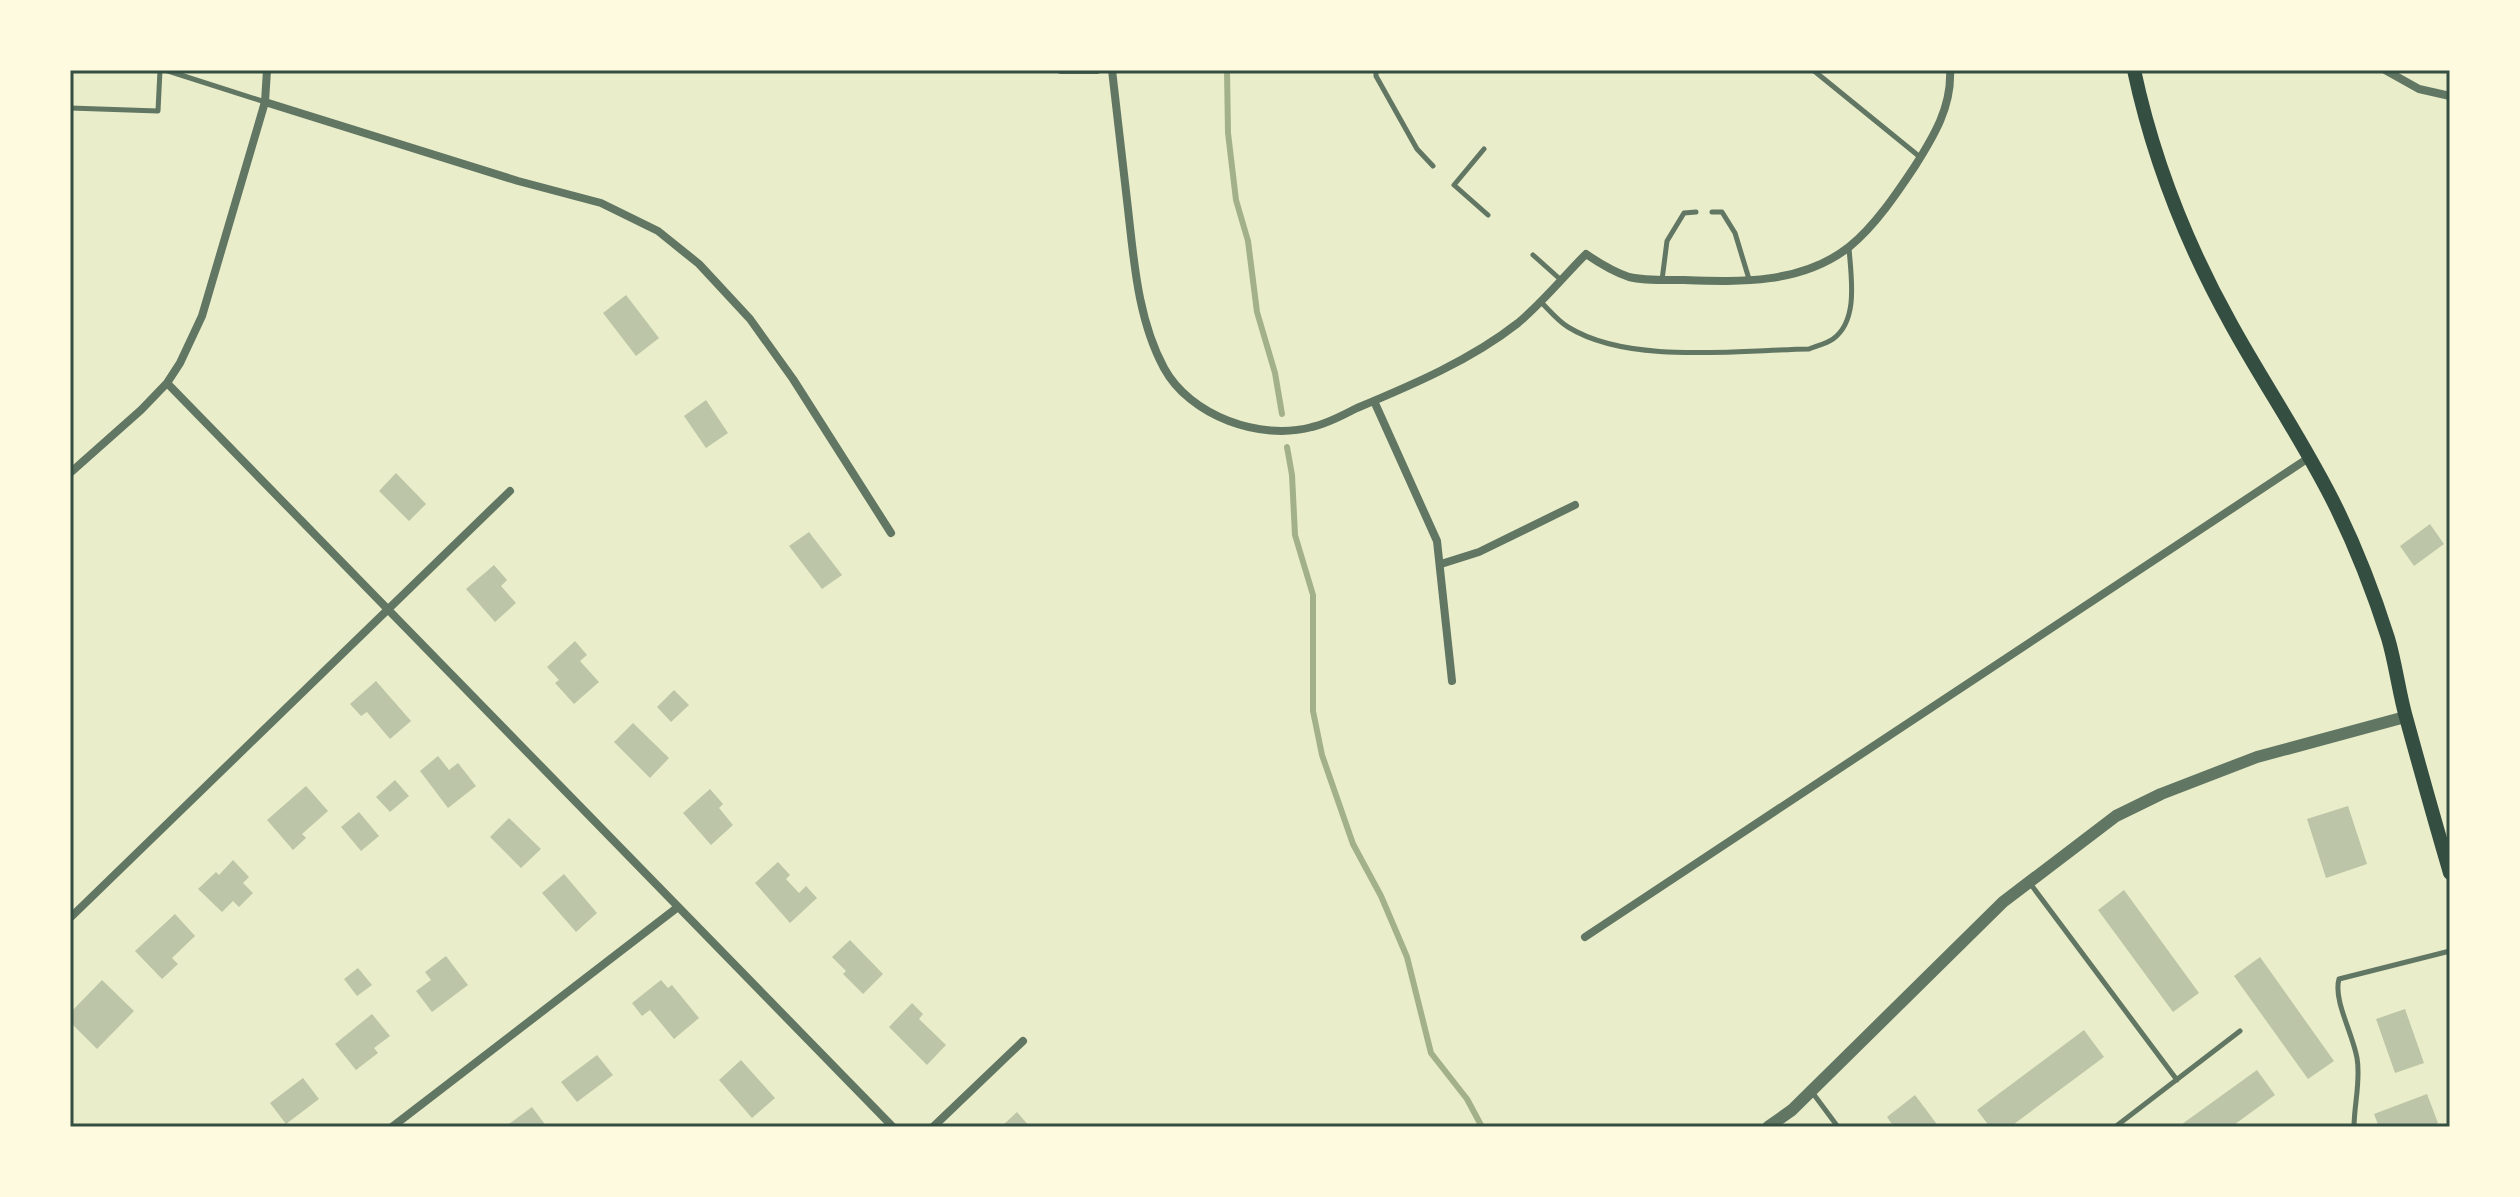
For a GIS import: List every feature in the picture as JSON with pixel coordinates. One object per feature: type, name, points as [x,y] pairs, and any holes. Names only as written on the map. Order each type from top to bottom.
[{"type":"main road","points":[[2134,70],[2155,148],[2175,207],[2196,254],[2231,324],[2310,457],[2365,573],[2388,638],[2405,717],[2450,873]]},
{"type":"street","points":[[70,473],[141,410],[167,383],[180,363],[202,316],[265,102],[267,70]]},
{"type":"street","points":[[1061,70],[1097,70]]},
{"type":"street","points":[[1112,70],[1132,247],[1151,342],[1165,371],[1186,396],[1214,415],[1277,431],[1313,427],[1374,401],[1487,344],[1520,321],[1586,254],[1630,277],[1662,280],[1749,280],[1791,275],[1821,264],[1849,247],[1872,224],[1920,158],[1943,116],[1951,86],[1950,70]]},
{"type":"street","points":[[2385,70],[2419,89],[2450,96]]},
{"type":"street","points":[[265,102],[445,159],[601,203],[658,231],[699,264],[750,319],[793,379],[891,533]]},
{"type":"street","points":[[167,383],[893,1127]]},
{"type":"street","points":[[1374,401],[1437,541],[1452,681]]},
{"type":"street","points":[[1585,937],[2310,457]]},
{"type":"street","points":[[70,918],[510,491]]},
{"type":"street","points":[[1441,564],[1479,552],[1575,505]]},
{"type":"street","points":[[1768,1127],[1812,1091],[2003,902],[2116,816],[2161,794],[2257,757],[2405,717]]},
{"type":"street","points":[[392,1127],[678,907]]},
{"type":"street","points":[[933,1127],[1023,1041]]},
{"type":"lane","points":[[70,108],[158,111],[163,70],[265,102]]},
{"type":"lane","points":[[1376,70],[1376,76],[1417,149],[1433,166]]},
{"type":"lane","points":[[1813,70],[1920,158]]},
{"type":"lane","points":[[1484,149],[1454,185],[1488,215]]},
{"type":"lane","points":[[1662,280],[1667,241],[1684,213],[1696,212]]},
{"type":"lane","points":[[1712,212],[1722,212],[1735,233],[1749,280]]},
{"type":"lane","points":[[1539,301],[1566,326],[1596,340],[1641,352],[1809,349],[1831,341],[1846,327],[1852,296],[1849,247]]},
{"type":"lane","points":[[1533,255],[1561,280]]},
{"type":"lane","points":[[2029,882],[2177,1080]]},
{"type":"lane","points":[[2354,1127],[2358,1060],[2336,990],[2339,979],[2450,951]]},
{"type":"lane","points":[[2115,1127],[2240,1031]]},
{"type":"lane","points":[[1812,1091],[1838,1127]]},
{"type":"building","points":[[626,295],[659,338],[636,356],[603,313]]},
{"type":"building","points":[[706,400],[728,433],[706,448],[684,416]]},
{"type":"building","points":[[396,473],[426,504],[409,521],[379,491]]},
{"type":"building","points":[[2430,524],[2444,544],[2414,566],[2400,546]]},
{"type":"building","points":[[809,532],[842,575],[822,589],[789,546]]},
{"type":"building","points":[[494,565],[507,580],[501,586],[516,603],[495,622],[466,589]]},
{"type":"building","points":[[575,641],[587,655],[580,661],[599,682],[574,704],[555,683],[559,680],[547,667]]},
{"type":"building","points":[[376,681],[411,721],[390,739],[367,712],[361,716],[350,704]]},
{"type":"building","points":[[674,690],[689,705],[671,722],[657,707]]},
{"type":"building","points":[[633,723],[669,758],[650,778],[614,742]]},
{"type":"building","points":[[438,756],[449,770],[458,763],[476,786],[448,808],[420,771]]},
{"type":"building","points":[[395,780],[409,796],[390,812],[376,797]]},
{"type":"building","points":[[306,786],[328,811],[302,834],[306,838],[293,850],[267,820]]},
{"type":"building","points":[[710,789],[723,804],[719,808],[733,825],[711,845],[683,813]]},
{"type":"building","points":[[2348,806],[2367,864],[2326,878],[2307,819]]},
{"type":"building","points":[[359,812],[379,836],[361,851],[341,827]]},
{"type":"building","points":[[509,818],[541,849],[521,868],[490,837]]},
{"type":"building","points":[[233,860],[249,877],[243,883],[253,893],[239,907],[233,901],[222,912],[198,889],[216,872],[219,875]]},
{"type":"building","points":[[778,862],[790,875],[786,879],[799,893],[806,886],[817,898],[790,923],[755,883]]},
{"type":"building","points":[[564,874],[597,913],[576,932],[542,893]]},
{"type":"building","points":[[2124,890],[2199,993],[2173,1012],[2098,910]]},
{"type":"building","points":[[175,914],[195,936],[172,958],[178,964],[162,979],[135,951]]},
{"type":"building","points":[[850,940],[883,974],[863,994],[843,974],[846,971],[832,957]]},
{"type":"building","points":[[446,956],[468,985],[432,1012],[416,991],[431,980],[425,972]]},
{"type":"building","points":[[2260,957],[2334,1061],[2308,1079],[2234,976]]},
{"type":"building","points":[[358,968],[372,985],[357,996],[344,979]]},
{"type":"building","points":[[102,980],[134,1011],[97,1049],[70,1022],[70,1013]]},
{"type":"building","points":[[661,980],[668,988],[672,985],[699,1018],[674,1039],[650,1010],[642,1016],[632,1003]]},
{"type":"building","points":[[912,1003],[923,1014],[919,1019],[946,1045],[927,1065],[889,1027]]},
{"type":"building","points":[[2405,1009],[2424,1063],[2395,1073],[2376,1019]]},
{"type":"building","points":[[372,1014],[390,1036],[374,1048],[378,1053],[356,1070],[335,1044]]},
{"type":"building","points":[[2084,1030],[2104,1057],[2010,1127],[1990,1127],[1977,1110]]},
{"type":"building","points":[[597,1055],[613,1075],[577,1102],[561,1082]]},
{"type":"building","points":[[741,1060],[775,1098],[752,1118],[719,1080]]},
{"type":"building","points":[[2257,1070],[2275,1095],[2231,1127],[2178,1127]]},
{"type":"building","points":[[303,1078],[319,1099],[286,1124],[270,1103]]},
{"type":"building","points":[[2427,1094],[2438,1123],[2429,1127],[2379,1127],[2374,1114]]},
{"type":"building","points":[[1915,1095],[1939,1127],[1894,1127],[1887,1117]]},
{"type":"building","points":[[532,1107],[547,1127],[505,1127]]},
{"type":"building","points":[[1017,1112],[1030,1127],[1001,1127]]},
{"type":"waterway","points":[[1227,70],[1228,133],[1236,200],[1248,241],[1257,312],[1275,373],[1282,414]]},
{"type":"waterway","points":[[1287,447],[1292,475],[1295,535],[1313,595],[1313,711],[1322,755],[1353,844],[1381,896],[1407,957],[1431,1053],[1467,1099],[1482,1127]]}]
